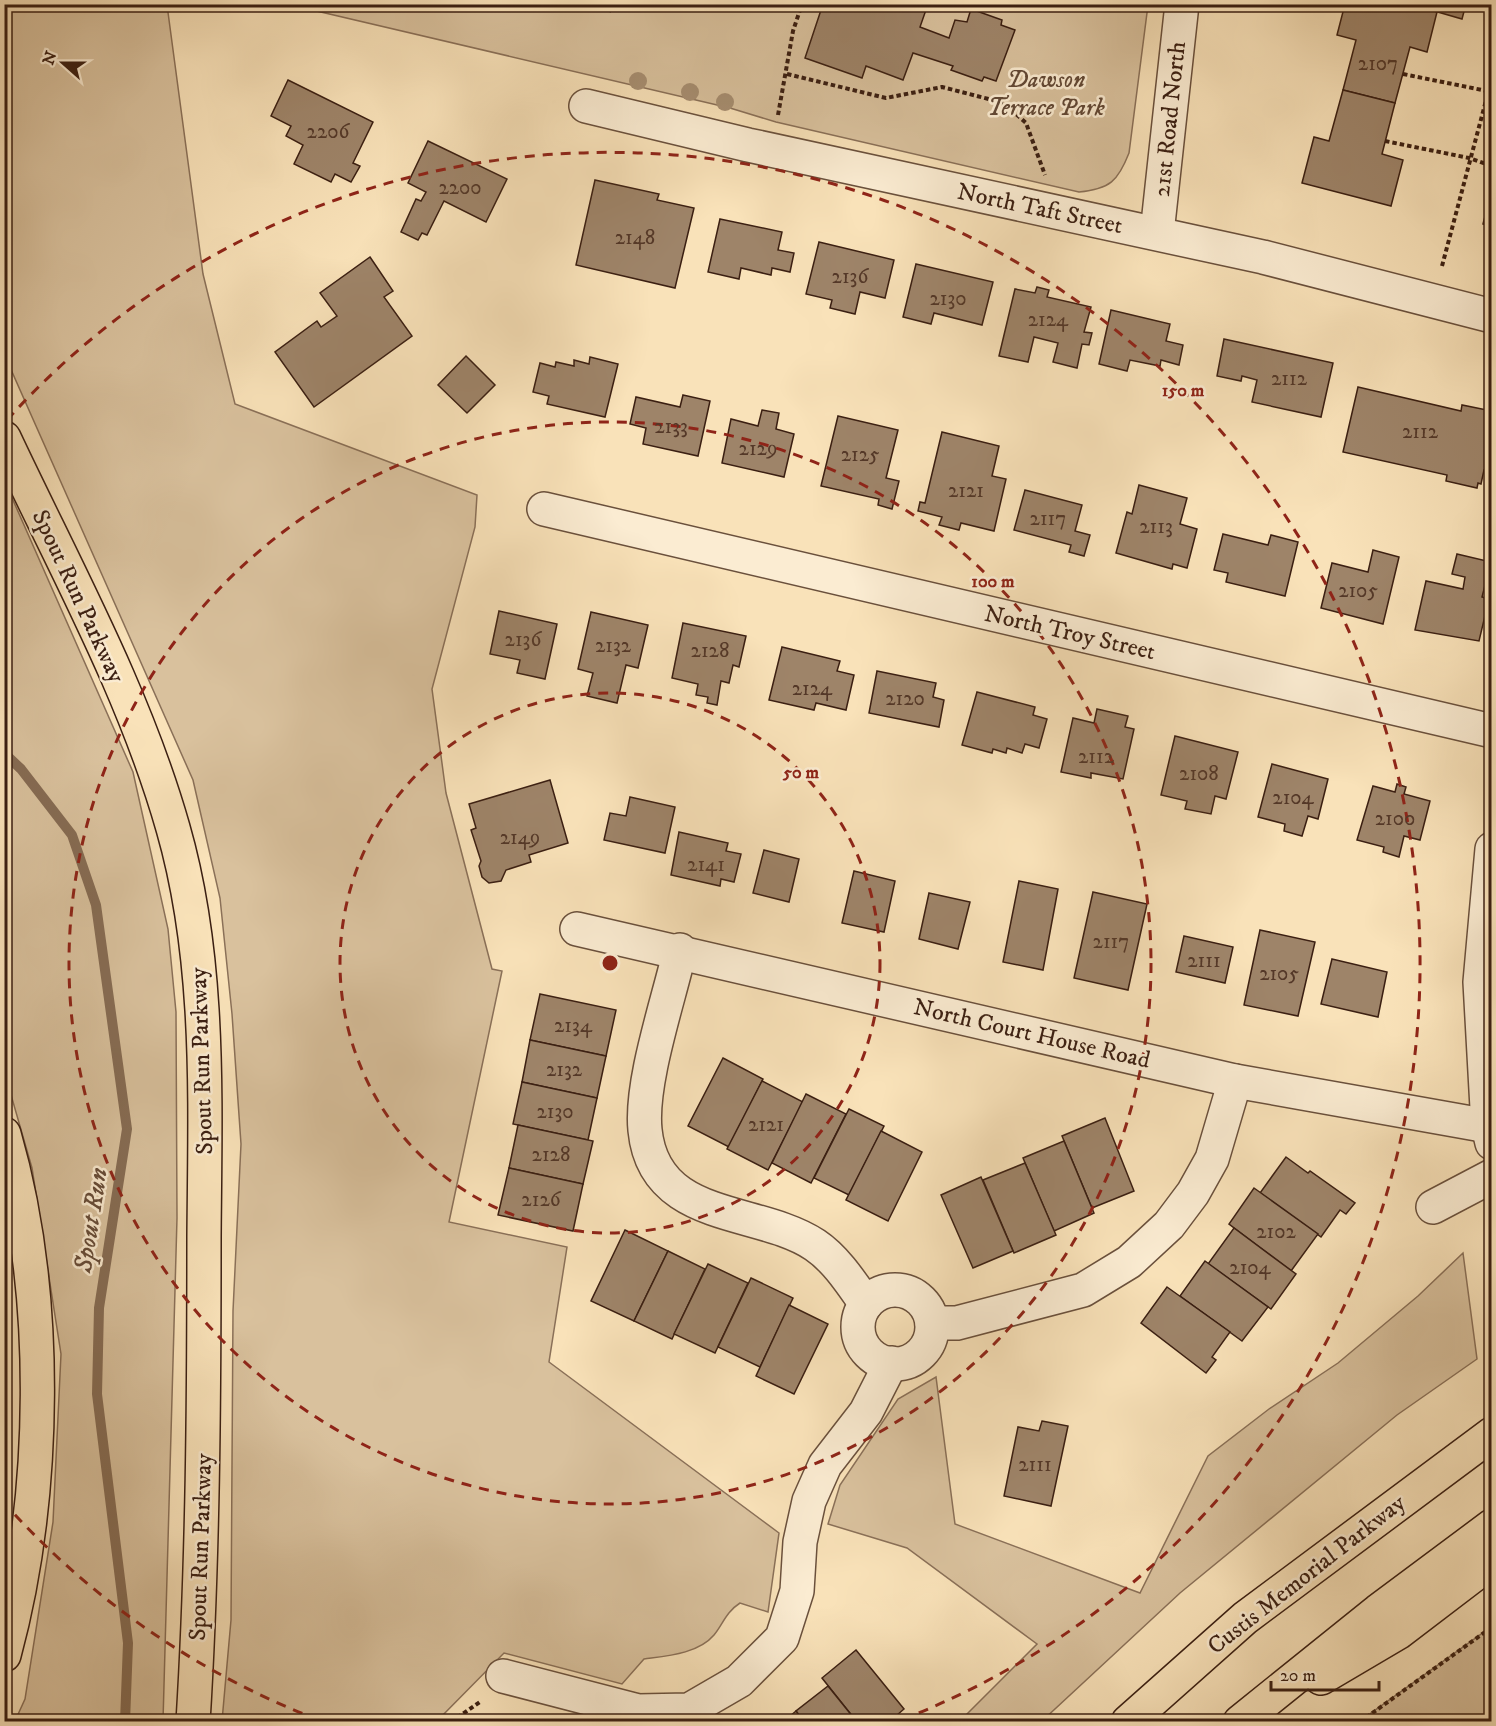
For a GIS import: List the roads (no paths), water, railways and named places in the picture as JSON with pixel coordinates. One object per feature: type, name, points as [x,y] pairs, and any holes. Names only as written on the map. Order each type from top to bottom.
[{"type":"highway","name":"Spout Run Parkway","points":[[4,438],[105,649],[136,723],[174,829],[191,918],[201,1013],[205,1132],[202,1484],[193,1722]]},
{"type":"highway","points":[[4,1134],[28,1252],[34,1305],[37,1389],[30,1515],[16,1606],[4,1655]]},
{"type":"highway","name":"Custis Memorial Parkway","points":[[1128,1722],[1245,1618],[1491,1434]]},
{"type":"highway","points":[[1240,1722],[1378,1611],[1491,1526]]},
{"type":"highway","points":[[1247,1722],[1399,1632],[1491,1561]]},
{"type":"street","name":"21st Road North","points":[[1157,233],[1182,4]]},
{"type":"street","name":"North Taft Street","points":[[586,106],[748,145],[1157,233],[1491,316]]},
{"type":"street","name":"North Troy Street","points":[[544,509],[1491,731]]},
{"type":"street","points":[[1490,1134],[1480,982],[1491,849]]},
{"type":"street","name":"North Court House Road","points":[[578,929],[680,950],[1235,1081],[1490,1134]]},
{"type":"street","points":[[680,950],[649,1080],[645,1130],[656,1166],[682,1195],[728,1216],[775,1227],[815,1245],[849,1280],[866,1304]]},
{"type":"street","points":[[932,1323],[957,1323],[1083,1290],[1129,1262],[1169,1225],[1193,1192],[1212,1159],[1235,1081]]},
{"type":"street","points":[[1433,1207],[1491,1176]]},
{"type":"street","points":[[906,1291],[919,1298],[928,1309],[932,1323],[930,1337],[924,1351],[913,1360],[891,1364],[872,1356],[862,1345],[858,1331],[859,1317],[866,1304],[884,1292],[906,1291]]},
{"type":"street","points":[[503,1676],[638,1712],[689,1710],[739,1680],[782,1638],[797,1591],[800,1542],[809,1501],[825,1466],[866,1412],[891,1364]]},
{"type":"waterway","name":"Spout Run","points":[[4,753],[21,769],[72,835],[96,905],[127,1129],[99,1308],[97,1394],[128,1643],[125,1722]]},
{"type":"park label","name":"Dawson Terrace Park","points":[[1046,93]]}]
